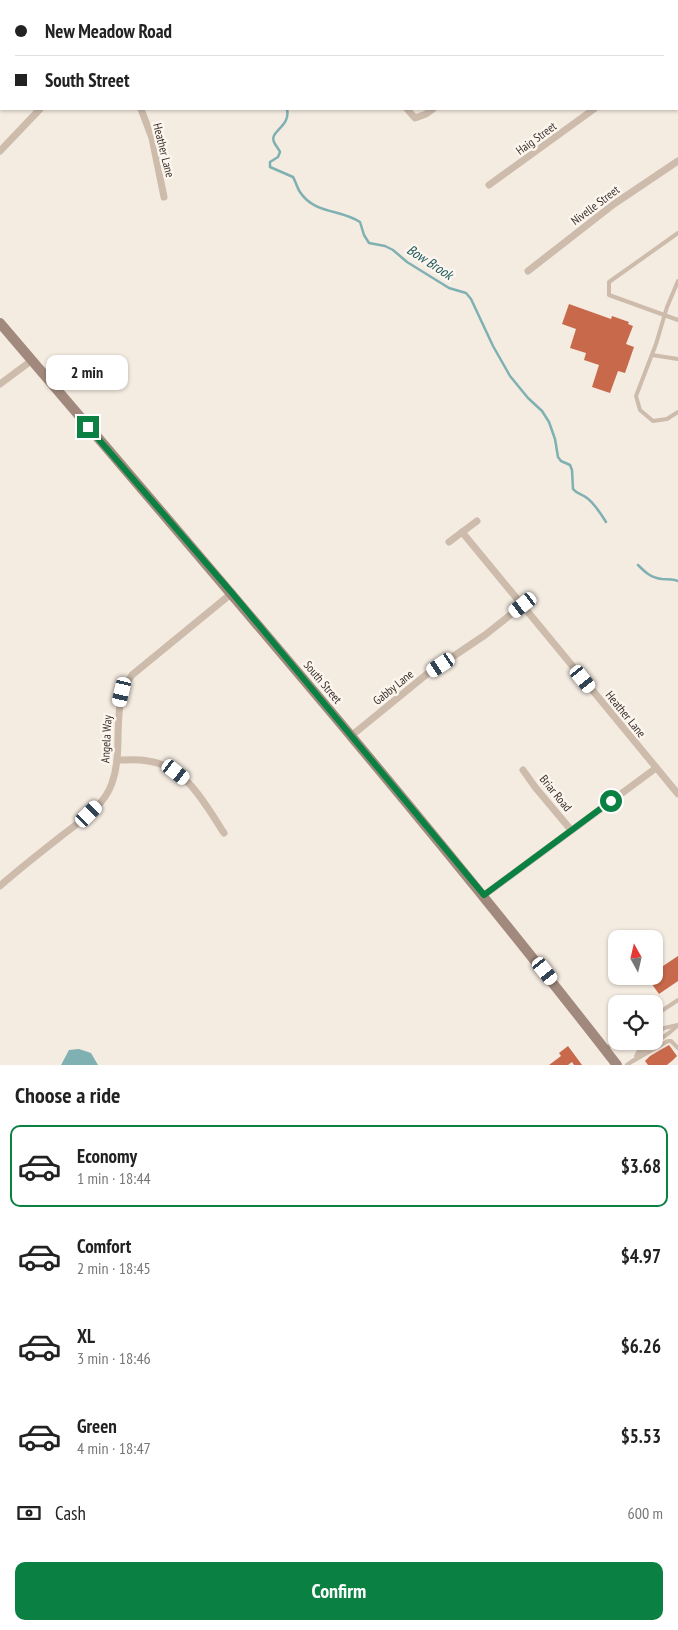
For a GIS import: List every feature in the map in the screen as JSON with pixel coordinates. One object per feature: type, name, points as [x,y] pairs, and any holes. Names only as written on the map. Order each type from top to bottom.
[{"type":"main road","name":"South Street","points":[[0,323],[232,593],[484,895],[617,1065]]},
{"type":"street","points":[[0,151],[39,110]]},
{"type":"street","name":"Heather Lane","points":[[141,110],[152,138],[164,197]]},
{"type":"street","points":[[408,110],[415,118],[432,110]]},
{"type":"street","name":"Haig Street","points":[[489,185],[593,110]]},
{"type":"street","name":"Nivelle Street","points":[[528,271],[614,204],[678,161]]},
{"type":"street","points":[[0,384],[31,361]]},
{"type":"street","points":[[449,542],[477,521]]},
{"type":"street","name":"Heather Lane","points":[[462,532],[678,794]]},
{"type":"street","name":"Angela Way","points":[[0,886],[89,814],[103,800],[113,782],[117,760],[119,702],[126,683],[132,675],[232,593]]},
{"type":"street","name":"Gabby Lane","points":[[351,736],[427,674],[485,635],[523,605]]},
{"type":"street","points":[[117,760],[149,761],[164,765],[176,772],[196,792],[224,833]]},
{"type":"street","points":[[484,895],[656,768]]},
{"type":"street","name":"Briar Road","points":[[523,770],[571,830]]},
{"type":"lane","points":[[678,233],[609,282],[609,295],[678,320]]},
{"type":"lane","points":[[678,281],[636,396],[640,410],[653,421],[667,419],[678,412]]},
{"type":"lane","points":[[652,355],[678,359]]},
{"type":"lane","points":[[663,1010],[678,1000]]},
{"type":"lane","points":[[663,1029],[678,1025]]},
{"type":"lane","points":[[636,1056],[678,1025]]},
{"type":"lane","points":[[627,1065],[668,1041],[671,1041],[678,1048]]},
{"type":"lane","points":[[633,1061],[639,1050]]},
{"type":"water","points":[[79,1049],[91,1053],[98,1065],[61,1065],[69,1050]]},
{"type":"building","points":[[569,304],[611,319],[612,316],[629,322],[628,324],[633,326],[626,344],[634,347],[625,373],[618,371],[610,393],[592,387],[599,365],[584,360],[586,353],[570,348],[576,329],[562,324]]},
{"type":"building","points":[[678,956],[678,981],[659,994],[652,985],[663,985],[663,966]]},
{"type":"building","points":[[669,1045],[677,1056],[667,1065],[648,1065],[645,1061]]},
{"type":"building","points":[[568,1046],[582,1065],[574,1065],[572,1062],[568,1065],[549,1065],[561,1056],[559,1053]]},
{"type":"waterway","name":"Bow Brook","points":[[287,110],[286,120],[273,138],[280,152],[278,157],[270,162],[270,167],[293,177],[300,192],[313,204],[360,222],[369,243],[385,246],[393,250],[407,262],[449,288],[466,293],[471,299],[493,346],[510,376],[528,398],[542,411],[549,422],[555,439],[558,457],[561,461],[570,465],[572,470],[573,489],[593,503],[606,522]]},
{"type":"waterway","name":"Bow Brook","points":[[638,565],[651,576],[678,581]]},
{"type":"route","points":[[88,427],[232,593],[484,895],[611,801]]}]
